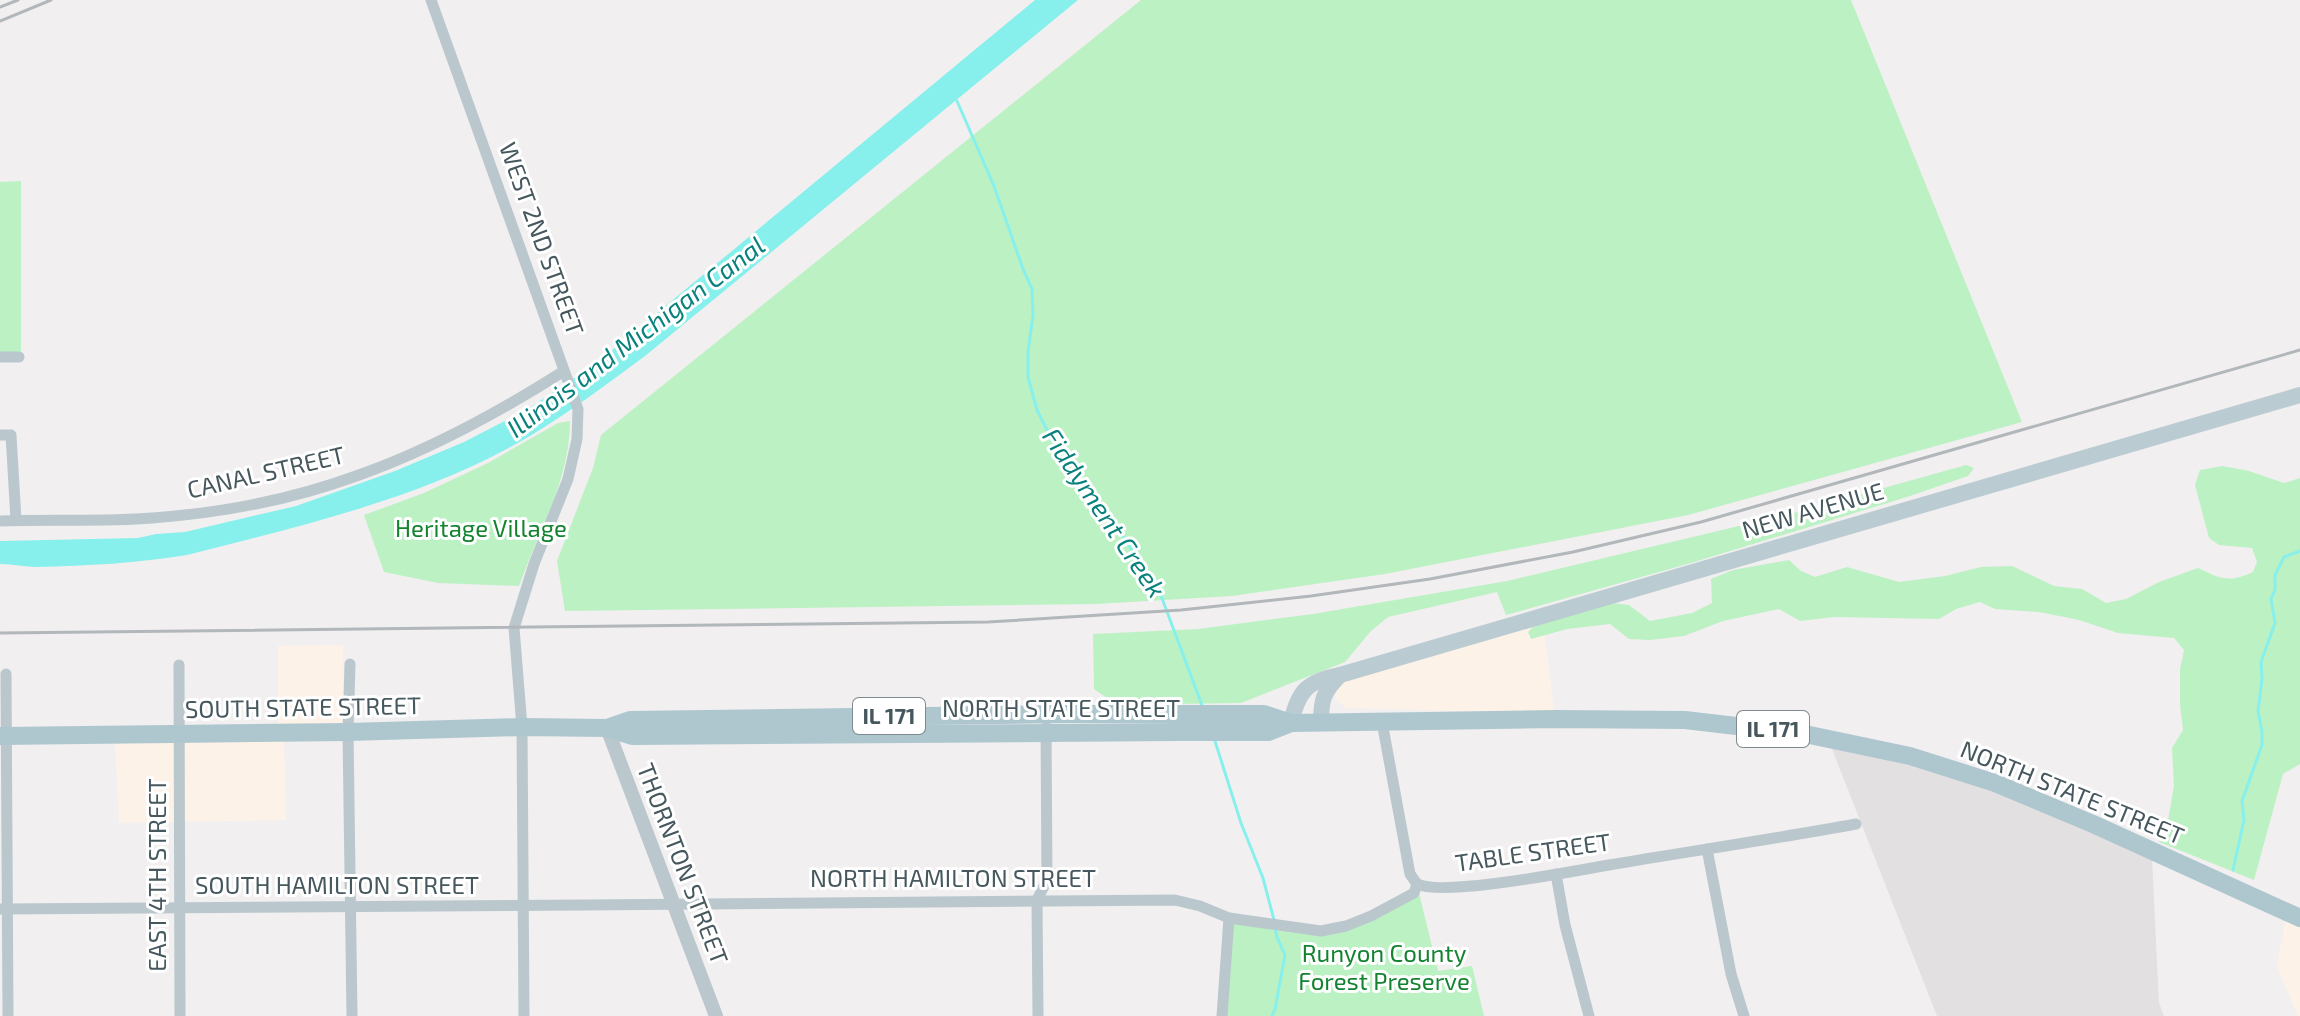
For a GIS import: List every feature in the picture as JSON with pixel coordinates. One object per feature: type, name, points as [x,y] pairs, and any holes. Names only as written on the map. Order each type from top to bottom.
[{"type":"main road","name":"NEW AVENUE","points":[[1291,723],[1296,701],[1306,687],[1322,678],[2300,395]]},
{"type":"main road","points":[[1321,723],[1321,703],[1328,687],[1340,675]]},
{"type":"main road","name":"NORTH STATE STREET","points":[[607,728],[632,736],[1046,724],[1172,714],[1242,713],[1264,714],[1291,723],[1543,719],[1685,720],[1750,726],[1841,740],[1919,759],[1995,783],[2300,918]]},
{"type":"main road","name":"NORTH STATE STREET","points":[[1046,724],[1177,732],[1268,732],[1291,723]]},
{"type":"main road","name":"SOUTH STATE STREET","points":[[3,736],[607,728]]},
{"type":"street","name":"WEST 2ND STREET","points":[[431,0],[578,409],[577,439],[568,479],[534,564],[514,628],[522,727],[524,1016]]},
{"type":"street","points":[[0,357],[19,357]]},
{"type":"street","name":"CANAL STREET","points":[[0,521],[151,518],[204,512],[307,491],[360,475],[413,452],[499,411],[564,371]]},
{"type":"street","points":[[6,435],[16,520]]},
{"type":"street","points":[[350,664],[352,1016]]},
{"type":"street","name":"EAST 4TH STREET","points":[[179,665],[180,1016]]},
{"type":"street","points":[[6,674],[3,736],[4,909],[8,1016]]},
{"type":"street","points":[[1222,1016],[1229,918],[1321,931],[1346,926],[1414,893],[1417,884],[1410,874],[1382,722]]},
{"type":"street","points":[[1038,1016],[1037,900],[1047,880],[1046,724]]},
{"type":"street","name":"THORNTON STREET","points":[[607,728],[716,1016]]},
{"type":"street","name":"TABLE STREET","points":[[1417,884],[1426,889],[1479,885],[1856,824]]},
{"type":"street","points":[[1707,849],[1731,974],[1744,1016]]},
{"type":"street","points":[[1556,874],[1565,925],[1589,1016]]},
{"type":"street","name":"NORTH HAMILTON STREET","points":[[674,904],[1175,900],[1229,918]]},
{"type":"street","name":"SOUTH HAMILTON STREET","points":[[4,909],[674,904]]},
{"type":"shaded area","points":[[1543,621],[1554,712],[1346,708],[1337,701],[1336,686],[1345,679]]},
{"type":"shaded area","points":[[343,645],[344,723],[278,725],[278,646]]},
{"type":"shaded area","points":[[284,739],[286,820],[119,823],[115,741]]},
{"type":"shaded area","points":[[1830,744],[1903,761],[2001,793],[2152,858],[2159,1003],[2164,1016],[1937,1016]]},
{"type":"shaded area","points":[[2286,919],[2300,925],[2300,1016],[2277,966]]},
{"type":"green space","points":[[1141,0],[1851,0],[2022,422],[1688,515],[1385,574],[1232,596],[1096,604],[565,611],[557,561],[593,468],[601,435]]},
{"type":"green space","points":[[21,181],[21,352],[0,352],[0,182]]},
{"type":"green space","name":"Heritage Village","points":[[570,421],[569,443],[559,485],[519,586],[438,583],[384,572],[364,515],[424,493],[488,463],[558,423]]},
{"type":"green space","points":[[1966,465],[1974,468],[1968,476],[1910,496],[1506,615],[1497,592],[1388,617],[1371,631],[1345,662],[1241,703],[1117,705],[1094,689],[1093,634],[1198,629],[1313,614],[1507,581],[1798,512]]},
{"type":"green space","points":[[2222,466],[2284,483],[2300,478],[2300,764],[2283,774],[2254,880],[2159,842],[2168,821],[2174,785],[2172,748],[2183,730],[2180,669],[2184,650],[2174,638],[2118,633],[2079,620],[2039,612],[1995,609],[1980,602],[1956,609],[1939,619],[1834,617],[1800,621],[1779,609],[1723,621],[1684,636],[1650,640],[1629,639],[1610,624],[1567,629],[1531,639],[1528,632],[1533,627],[1611,603],[1629,605],[1650,621],[1692,613],[1712,603],[1711,579],[1733,570],[1789,560],[1801,571],[1815,577],[1847,567],[1899,582],[1981,567],[2012,566],[2054,586],[2082,589],[2106,603],[2126,599],[2159,582],[2198,568],[2219,577],[2238,578],[2253,572],[2257,562],[2252,548],[2219,545],[2209,538],[2195,485],[2200,470]]},
{"type":"green space","name":"Runyon County Forest Preserve","points":[[1419,893],[1438,971],[1472,966],[1484,1016],[1225,1016],[1233,923],[1340,932],[1383,916]]},
{"type":"water","name":"Illinois and Michigan Canal","points":[[1035,0],[1078,0],[645,356],[574,408],[490,458],[449,477],[363,508],[187,555],[75,566],[0,564],[0,541],[138,538],[185,532],[296,506],[395,471],[464,442],[528,409],[599,361]]},
{"type":"waterway","name":"Fiddyment Creek","points":[[957,101],[994,186],[1032,289],[1028,377],[1037,410],[1063,462],[1125,539],[1160,593],[1203,708]]},
{"type":"waterway","points":[[2233,870],[2244,820],[2242,801],[2262,745],[2258,711],[2261,662],[2275,623],[2271,599],[2275,590],[2275,575],[2284,557],[2300,551]]},
{"type":"waterway","name":"Fiddyment Creek","points":[[1214,738],[1241,823],[1263,878],[1274,920]]},
{"type":"waterway","name":"Fiddyment Creek","points":[[1272,1016],[1285,955],[1275,928]]},
{"type":"railway","points":[[0,7],[18,0]]},
{"type":"railway","points":[[0,21],[51,0]]},
{"type":"railway","points":[[0,633],[988,622],[1181,610],[1311,596],[1430,579],[1573,552],[1701,522],[2300,350]]}]
